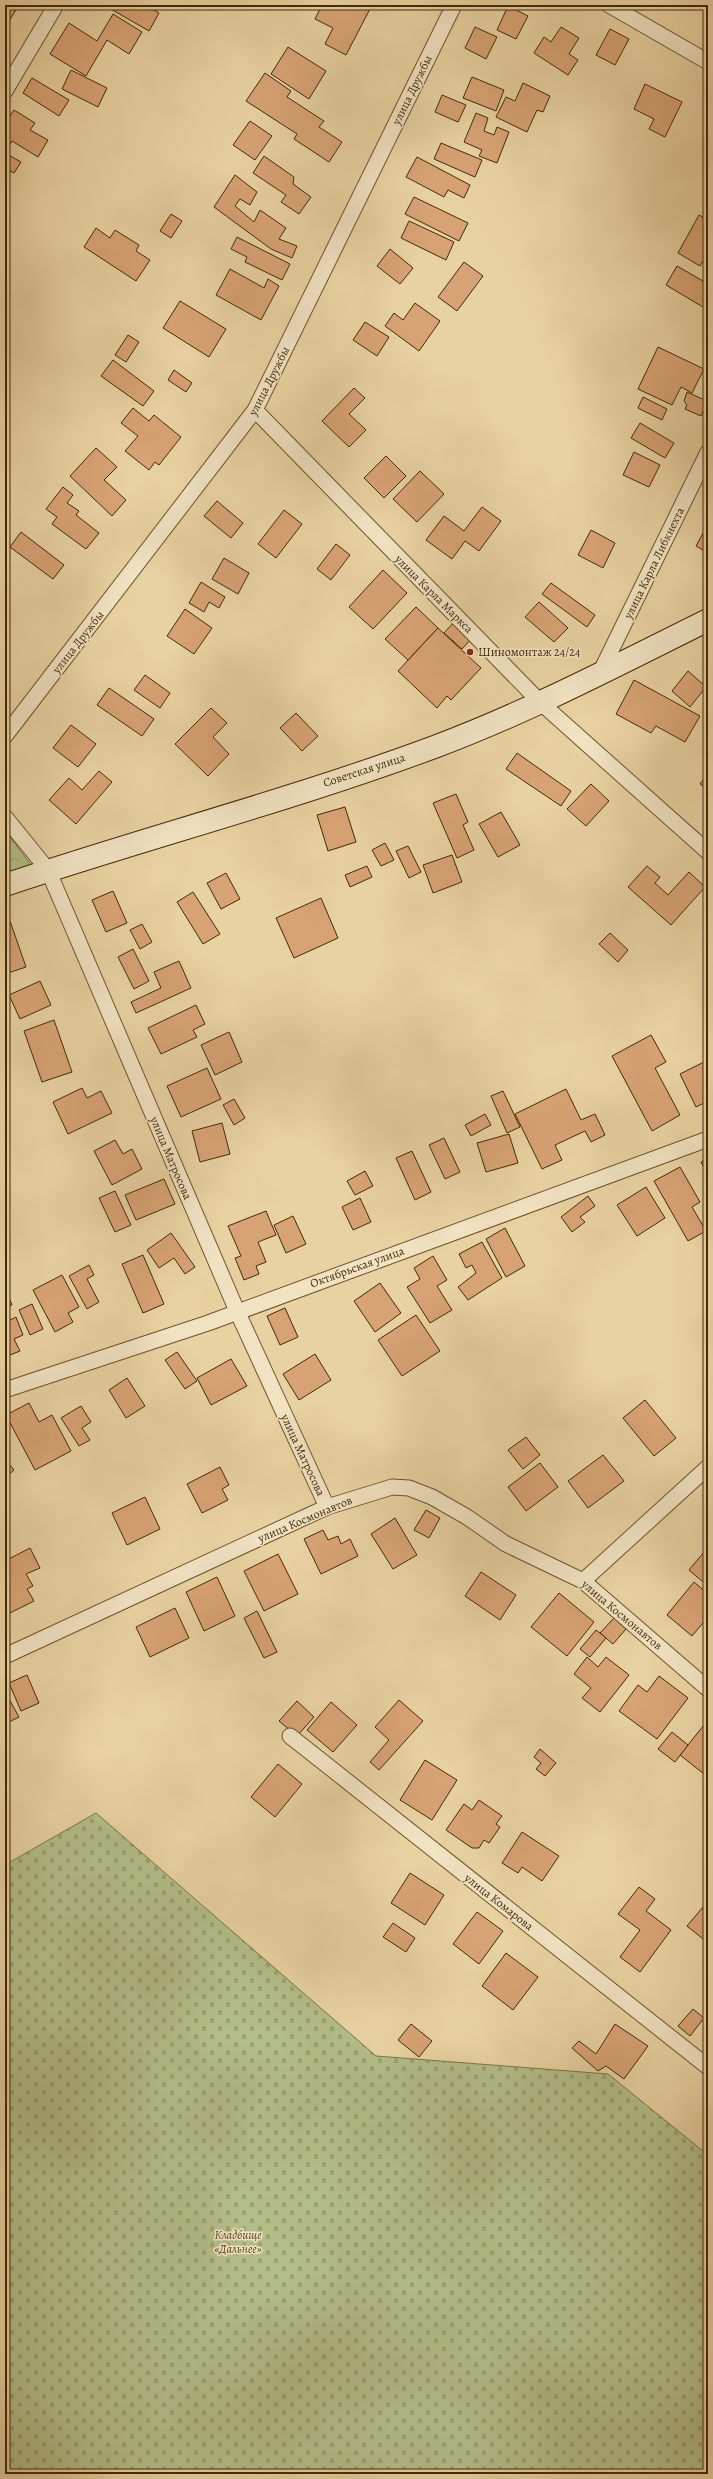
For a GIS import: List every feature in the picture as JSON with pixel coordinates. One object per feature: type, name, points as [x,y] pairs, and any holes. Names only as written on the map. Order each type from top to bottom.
[{"type":"street","points":[[5,91],[56,5]]},
{"type":"street","name":"улица Дружбы","points":[[5,736],[255,410],[454,5]]},
{"type":"street","points":[[609,5],[708,62]]},
{"type":"street","name":"улица Карла Маркса","points":[[255,410],[541,703],[708,852]]},
{"type":"street","name":"улица Карла Либкнехта","points":[[600,673],[708,452]]},
{"type":"street","name":"Советская улица","points":[[5,885],[48,870],[344,777],[437,745],[541,703],[708,620]]},
{"type":"street","name":"улица Матросова","points":[[5,817],[48,870],[237,1311],[327,1507]]},
{"type":"street","name":"Октябрьская улица","points":[[5,1390],[208,1323],[237,1311],[708,1139]]},
{"type":"street","points":[[583,1581],[708,1466]]},
{"type":"street","name":"улица Космонавтов","points":[[5,1656],[327,1507],[376,1490],[392,1487],[409,1488],[467,1517],[506,1544],[583,1581],[708,1689]]},
{"type":"street","name":"улица Комарова","points":[[290,1736],[708,2067]]},
{"type":"green space","points":[[5,830],[31,865],[5,874]]},
{"type":"green space","name":"Кладбище «Дальнее»","points":[[96,1813],[376,2056],[608,2074],[708,2155],[708,2474],[5,2474],[5,1865]]},
{"type":"building","points":[[5,5],[19,5],[6,26],[5,26]]},
{"type":"building","points":[[104,5],[145,5],[159,13],[149,31]]},
{"type":"building","points":[[322,5],[371,7],[346,55],[325,44],[333,28],[315,19]]},
{"type":"building","points":[[508,6],[528,16],[516,39],[497,30]]},
{"type":"building","points":[[113,14],[142,32],[129,54],[107,40],[86,76],[50,54],[69,23],[97,41]]},
{"type":"building","points":[[475,27],[497,37],[486,59],[465,48]]},
{"type":"building","points":[[561,27],[579,38],[569,54],[578,60],[568,75],[534,53],[544,37],[551,42]]},
{"type":"building","points":[[610,29],[629,39],[615,65],[596,55]]},
{"type":"building","points":[[288,47],[326,71],[309,99],[271,74]]},
{"type":"building","points":[[71,70],[107,88],[98,107],[62,89]]},
{"type":"building","points":[[265,73],[291,91],[287,97],[324,121],[319,127],[342,142],[329,162],[294,139],[297,134],[246,101]]},
{"type":"building","points":[[472,77],[504,90],[496,111],[463,98]]},
{"type":"building","points":[[32,78],[69,100],[59,116],[23,93]]},
{"type":"building","points":[[523,83],[550,96],[543,112],[537,110],[527,132],[496,117],[506,97],[515,101]]},
{"type":"building","points":[[645,84],[682,102],[665,137],[649,129],[654,119],[634,109]]},
{"type":"building","points":[[442,95],[466,105],[458,122],[435,112]]},
{"type":"building","points":[[14,110],[35,123],[30,130],[48,140],[38,157],[12,141],[8,148],[5,146],[5,124]]},
{"type":"building","points":[[476,113],[488,118],[484,131],[494,135],[497,127],[509,132],[497,163],[479,156],[482,150],[464,142]]},
{"type":"building","points":[[250,121],[272,136],[255,160],[233,145]]},
{"type":"building","points":[[441,143],[482,160],[475,177],[434,159]]},
{"type":"building","points":[[5,153],[21,162],[14,173],[5,168]]},
{"type":"building","points":[[264,156],[294,177],[293,184],[311,197],[299,214],[281,202],[286,195],[253,173]]},
{"type":"building","points":[[417,157],[470,185],[464,198],[448,190],[444,197],[406,177]]},
{"type":"building","points":[[235,175],[257,192],[250,205],[240,199],[235,206],[254,222],[260,210],[286,228],[279,239],[297,246],[292,258],[271,249],[214,207]]},
{"type":"building","points":[[414,197],[468,223],[459,241],[405,214]]},
{"type":"building","points":[[171,214],[182,221],[171,238],[160,231]]},
{"type":"building","points":[[699,215],[708,220],[708,262],[704,259],[700,266],[678,253]]},
{"type":"building","points":[[409,221],[454,242],[446,260],[401,238]]},
{"type":"building","points":[[96,228],[110,238],[115,230],[139,245],[136,251],[150,260],[136,281],[84,247]]},
{"type":"building","points":[[237,237],[290,264],[282,280],[245,262],[247,257],[231,249]]},
{"type":"building","points":[[390,249],[413,268],[400,284],[377,266]]},
{"type":"building","points":[[464,262],[483,276],[457,311],[438,297]]},
{"type":"building","points":[[677,266],[708,284],[708,310],[666,285]]},
{"type":"building","points":[[230,269],[264,288],[268,279],[279,286],[261,320],[216,295]]},
{"type":"building","points":[[180,301],[226,329],[209,357],[163,328]]},
{"type":"building","points":[[415,303],[440,321],[419,351],[385,326],[394,313],[403,320]]},
{"type":"building","points":[[365,322],[389,337],[377,356],[353,340]]},
{"type":"building","points":[[128,335],[139,342],[126,362],[115,355]]},
{"type":"building","points":[[658,347],[704,369],[692,393],[681,387],[672,405],[638,389]]},
{"type":"building","points":[[113,360],[154,391],[143,406],[101,376]]},
{"type":"building","points":[[174,370],[192,383],[186,392],[168,380]]},
{"type":"building","points":[[354,388],[365,398],[349,414],[366,430],[349,447],[322,421]]},
{"type":"building","points":[[687,392],[707,401],[701,416],[685,409],[687,405],[684,401]]},
{"type":"building","points":[[643,397],[667,409],[662,420],[638,408]]},
{"type":"building","points":[[133,408],[149,421],[154,415],[181,437],[159,465],[155,462],[149,470],[125,451],[138,436],[121,423]]},
{"type":"building","points":[[640,423],[674,443],[665,458],[631,438]]},
{"type":"building","points":[[96,448],[117,467],[104,480],[126,500],[112,516],[70,476]]},
{"type":"building","points":[[634,452],[660,465],[649,487],[623,475]]},
{"type":"building","points":[[386,456],[406,476],[384,498],[364,478]]},
{"type":"building","points":[[420,471],[444,494],[417,522],[393,499]]},
{"type":"building","points":[[63,487],[73,495],[67,503],[79,511],[76,515],[99,533],[86,549],[52,524],[57,517],[46,509]]},
{"type":"building","points":[[217,501],[243,523],[231,538],[204,516]]},
{"type":"building","points":[[482,507],[501,521],[479,551],[465,541],[452,559],[426,540],[444,516],[464,531]]},
{"type":"building","points":[[284,510],[302,524],[276,558],[258,544]]},
{"type":"building","points":[[708,524],[708,553],[696,546]]},
{"type":"building","points":[[591,530],[615,543],[603,568],[578,555]]},
{"type":"building","points":[[21,532],[64,565],[53,579],[10,547]]},
{"type":"building","points":[[336,544],[350,555],[331,580],[317,569]]},
{"type":"building","points":[[224,558],[249,573],[238,594],[212,579]]},
{"type":"building","points":[[383,570],[407,593],[373,629],[349,607]]},
{"type":"building","points":[[201,582],[225,597],[219,608],[209,602],[204,612],[189,603]]},
{"type":"building","points":[[551,583],[595,615],[587,627],[542,594]]},
{"type":"building","points":[[539,602],[568,628],[554,642],[525,617]]},
{"type":"building","points":[[416,607],[438,628],[408,660],[385,639]]},
{"type":"building","points":[[185,609],[212,628],[194,654],[167,636]]},
{"type":"building","points":[[456,620],[474,636],[462,649],[444,633]]},
{"type":"building","points":[[438,628],[481,668],[451,700],[447,696],[437,708],[398,671]]},
{"type":"building","points":[[688,671],[706,687],[690,707],[672,691]]},
{"type":"building","points":[[145,675],[170,693],[160,708],[134,690]]},
{"type":"building","points":[[634,680],[700,716],[685,742],[656,726],[651,733],[616,714]]},
{"type":"building","points":[[109,688],[154,719],[142,736],[97,705]]},
{"type":"building","points":[[211,708],[227,723],[213,737],[229,754],[208,776],[175,744]]},
{"type":"building","points":[[296,713],[318,736],[302,751],[280,728]]},
{"type":"building","points":[[71,725],[96,744],[78,767],[53,748]]},
{"type":"building","points":[[517,753],[571,791],[561,806],[506,769]]},
{"type":"building","points":[[99,771],[112,782],[76,824],[49,800],[69,778],[82,790]]},
{"type":"building","points":[[708,773],[708,790],[700,784]]},
{"type":"building","points":[[591,784],[609,801],[586,826],[567,809]]},
{"type":"building","points":[[456,794],[468,822],[463,825],[474,850],[457,858],[433,803]]},
{"type":"building","points":[[345,807],[356,842],[328,851],[317,815]]},
{"type":"building","points":[[501,812],[520,845],[498,857],[479,824]]},
{"type":"building","points":[[385,843],[394,860],[381,866],[372,850]]},
{"type":"building","points":[[408,846],[421,872],[409,878],[396,851]]},
{"type":"building","points":[[452,855],[462,882],[433,893],[423,865]]},
{"type":"building","points":[[367,866],[372,877],[350,887],[345,875]]},
{"type":"building","points":[[647,866],[660,877],[655,883],[668,895],[689,872],[705,887],[671,925],[628,887]]},
{"type":"building","points":[[226,873],[240,899],[221,909],[207,883]]},
{"type":"building","points":[[113,891],[127,923],[106,932],[92,900]]},
{"type":"building","points":[[193,892],[220,934],[203,944],[177,902]]},
{"type":"building","points":[[321,898],[338,938],[294,958],[276,918]]},
{"type":"building","points":[[10,921],[26,967],[5,974],[5,923]]},
{"type":"building","points":[[142,924],[152,942],[140,949],[130,930]]},
{"type":"building","points":[[610,933],[628,950],[618,962],[599,944]]},
{"type":"building","points":[[133,949],[149,981],[134,989],[118,957]]},
{"type":"building","points":[[179,961],[191,988],[136,1013],[131,1002],[161,988],[154,972]]},
{"type":"building","points":[[40,981],[51,1005],[20,1019],[9,995]]},
{"type":"building","points":[[196,1005],[205,1024],[193,1030],[197,1037],[161,1054],[148,1028]]},
{"type":"building","points":[[54,1020],[72,1072],[42,1082],[24,1031]]},
{"type":"building","points":[[229,1032],[242,1062],[215,1075],[201,1045]]},
{"type":"building","points":[[651,1035],[666,1062],[655,1068],[680,1115],[652,1131],[612,1056]]},
{"type":"building","points":[[708,1060],[708,1101],[696,1107],[680,1074]]},
{"type":"building","points":[[207,1068],[221,1099],[181,1117],[167,1086]]},
{"type":"building","points":[[82,1088],[87,1098],[101,1091],[112,1113],[68,1134],[53,1102]]},
{"type":"building","points":[[566,1089],[581,1120],[595,1114],[605,1135],[591,1142],[585,1131],[555,1145],[562,1160],[542,1169],[515,1114]]},
{"type":"building","points":[[503,1091],[520,1127],[507,1133],[491,1096]]},
{"type":"building","points":[[234,1099],[245,1118],[234,1125],[223,1105]]},
{"type":"building","points":[[485,1114],[491,1125],[471,1136],[465,1125]]},
{"type":"building","points":[[222,1123],[230,1154],[200,1162],[192,1131]]},
{"type":"building","points":[[509,1134],[518,1163],[486,1172],[477,1143]]},
{"type":"building","points":[[444,1138],[460,1172],[445,1179],[429,1145]]},
{"type":"building","points":[[115,1140],[123,1154],[132,1149],[142,1169],[112,1185],[94,1151]]},
{"type":"building","points":[[412,1151],[431,1192],[415,1200],[396,1158]]},
{"type":"building","points":[[708,1158],[708,1176],[701,1162]]},
{"type":"building","points":[[680,1167],[700,1202],[692,1207],[706,1231],[688,1241],[654,1181]]},
{"type":"building","points":[[365,1171],[373,1186],[355,1195],[347,1181]]},
{"type":"building","points":[[164,1179],[175,1204],[136,1220],[125,1195]]},
{"type":"building","points":[[646,1187],[665,1218],[637,1236],[617,1205]]},
{"type":"building","points":[[115,1191],[131,1225],[115,1232],[99,1198]]},
{"type":"building","points":[[588,1196],[595,1206],[580,1217],[585,1222],[572,1232],[561,1217]]},
{"type":"building","points":[[360,1198],[371,1222],[353,1230],[342,1207]]},
{"type":"building","points":[[266,1211],[276,1235],[258,1242],[266,1262],[256,1266],[259,1274],[244,1280],[235,1258],[241,1256],[228,1226]]},
{"type":"building","points":[[293,1216],[306,1244],[286,1253],[274,1225]]},
{"type":"building","points":[[505,1228],[525,1266],[506,1277],[486,1239]]},
{"type":"building","points":[[171,1233],[195,1267],[185,1274],[174,1258],[159,1268],[147,1250]]},
{"type":"building","points":[[482,1242],[502,1278],[468,1300],[458,1287],[476,1273],[472,1265],[466,1268],[459,1254]]},
{"type":"building","points":[[143,1255],[164,1304],[143,1313],[122,1264]]},
{"type":"building","points":[[433,1256],[447,1280],[437,1286],[452,1310],[430,1323],[407,1287],[420,1279],[414,1268]]},
{"type":"building","points":[[89,1265],[94,1275],[87,1279],[99,1302],[87,1309],[69,1276]]},
{"type":"building","points":[[62,1275],[79,1307],[68,1313],[73,1322],[55,1332],[33,1290]]},
{"type":"building","points":[[380,1283],[401,1313],[375,1332],[354,1301]]},
{"type":"building","points":[[5,1288],[12,1305],[5,1308]]},
{"type":"building","points":[[32,1304],[43,1329],[30,1335],[19,1310]]},
{"type":"building","points":[[285,1308],[298,1337],[280,1345],[267,1316]]},
{"type":"building","points":[[5,1314],[8,1321],[16,1317],[23,1335],[14,1339],[20,1351],[5,1357]]},
{"type":"building","points":[[416,1315],[440,1351],[402,1376],[378,1340]]},
{"type":"building","points":[[177,1352],[197,1381],[185,1389],[165,1360]]},
{"type":"building","points":[[315,1354],[331,1380],[299,1400],[283,1374]]},
{"type":"building","points":[[231,1359],[247,1386],[211,1405],[197,1378]]},
{"type":"building","points":[[127,1378],[145,1406],[126,1418],[109,1390]]},
{"type":"building","points":[[645,1400],[676,1438],[654,1456],[623,1418]]},
{"type":"building","points":[[29,1403],[39,1422],[52,1415],[71,1451],[35,1470],[6,1415]]},
{"type":"building","points":[[81,1406],[91,1422],[82,1428],[90,1440],[79,1446],[61,1418]]},
{"type":"building","points":[[526,1437],[540,1455],[523,1469],[508,1450]]},
{"type":"building","points":[[603,1455],[624,1481],[588,1508],[568,1481]]},
{"type":"building","points":[[5,1459],[14,1470],[5,1478]]},
{"type":"building","points":[[540,1463],[558,1487],[526,1511],[508,1487]]},
{"type":"building","points":[[220,1467],[229,1485],[222,1489],[228,1500],[202,1513],[187,1484]]},
{"type":"building","points":[[145,1497],[160,1529],[127,1545],[112,1513]]},
{"type":"building","points":[[426,1510],[440,1518],[429,1538],[414,1530]]},
{"type":"building","points":[[395,1518],[417,1555],[393,1569],[371,1534]]},
{"type":"building","points":[[323,1530],[328,1540],[338,1536],[341,1544],[350,1539],[358,1556],[321,1574],[304,1539]]},
{"type":"building","points":[[30,1548],[40,1568],[26,1574],[33,1586],[27,1589],[34,1601],[8,1614],[5,1609],[5,1561]]},
{"type":"building","points":[[704,1552],[708,1555],[708,1576],[703,1582],[689,1570]]},
{"type":"building","points":[[278,1554],[298,1594],[264,1611],[244,1571]]},
{"type":"building","points":[[481,1572],[516,1595],[500,1620],[465,1596]]},
{"type":"building","points":[[217,1577],[235,1616],[204,1631],[186,1592]]},
{"type":"building","points":[[694,1582],[708,1594],[708,1617],[692,1636],[667,1615]]},
{"type":"building","points":[[559,1593],[594,1622],[567,1656],[531,1627]]},
{"type":"building","points":[[175,1608],[189,1638],[150,1657],[136,1627]]},
{"type":"building","points":[[257,1611],[277,1652],[264,1658],[244,1618]]},
{"type":"building","points":[[614,1618],[626,1629],[613,1644],[600,1633]]},
{"type":"building","points":[[596,1630],[606,1638],[590,1657],[580,1649]]},
{"type":"building","points":[[587,1657],[598,1667],[606,1657],[629,1675],[600,1712],[582,1698],[591,1688],[574,1674]]},
{"type":"building","points":[[27,1675],[39,1703],[21,1711],[9,1683]]},
{"type":"building","points":[[659,1676],[688,1698],[657,1739],[619,1711],[638,1685],[647,1692]]},
{"type":"building","points":[[9,1699],[19,1717],[5,1724],[5,1701]]},
{"type":"building","points":[[399,1700],[423,1721],[379,1770],[370,1762],[389,1740],[375,1727]]},
{"type":"building","points":[[297,1701],[314,1717],[297,1736],[279,1721]]},
{"type":"building","points":[[331,1702],[357,1725],[333,1752],[307,1730]]},
{"type":"building","points":[[708,1720],[708,1769],[704,1774],[680,1755]]},
{"type":"building","points":[[672,1732],[688,1745],[675,1762],[658,1749]]},
{"type":"building","points":[[540,1749],[556,1763],[545,1776],[536,1769],[541,1763],[534,1757]]},
{"type":"building","points":[[425,1760],[457,1780],[432,1820],[400,1800]]},
{"type":"building","points":[[278,1764],[302,1784],[275,1817],[251,1797]]},
{"type":"building","points":[[479,1800],[502,1816],[496,1824],[500,1827],[489,1843],[484,1840],[479,1848],[472,1848],[446,1830],[464,1804],[472,1810]]},
{"type":"building","points":[[522,1832],[559,1856],[542,1881],[522,1867],[518,1873],[502,1863]]},
{"type":"building","points":[[410,1873],[444,1895],[425,1925],[391,1903]]},
{"type":"building","points":[[639,1887],[655,1899],[646,1911],[671,1930],[640,1972],[620,1957],[640,1930],[618,1914]]},
{"type":"building","points":[[708,1901],[708,1943],[687,1926]]},
{"type":"building","points":[[477,1912],[503,1931],[479,1964],[453,1944]]},
{"type":"building","points":[[393,1923],[415,1938],[406,1952],[383,1937]]},
{"type":"building","points":[[506,1953],[538,1977],[513,2010],[482,1986]]},
{"type":"building","points":[[693,2009],[704,2018],[690,2036],[678,2026]]},
{"type":"building","points":[[411,2024],[432,2041],[419,2057],[398,2040]]},
{"type":"building","points":[[615,2024],[648,2046],[624,2079],[606,2066],[598,2071],[572,2048],[579,2041],[596,2054]]},
{"type":"place","name":"Шиномонтаж 24/24","points":[[470,652]]}]
